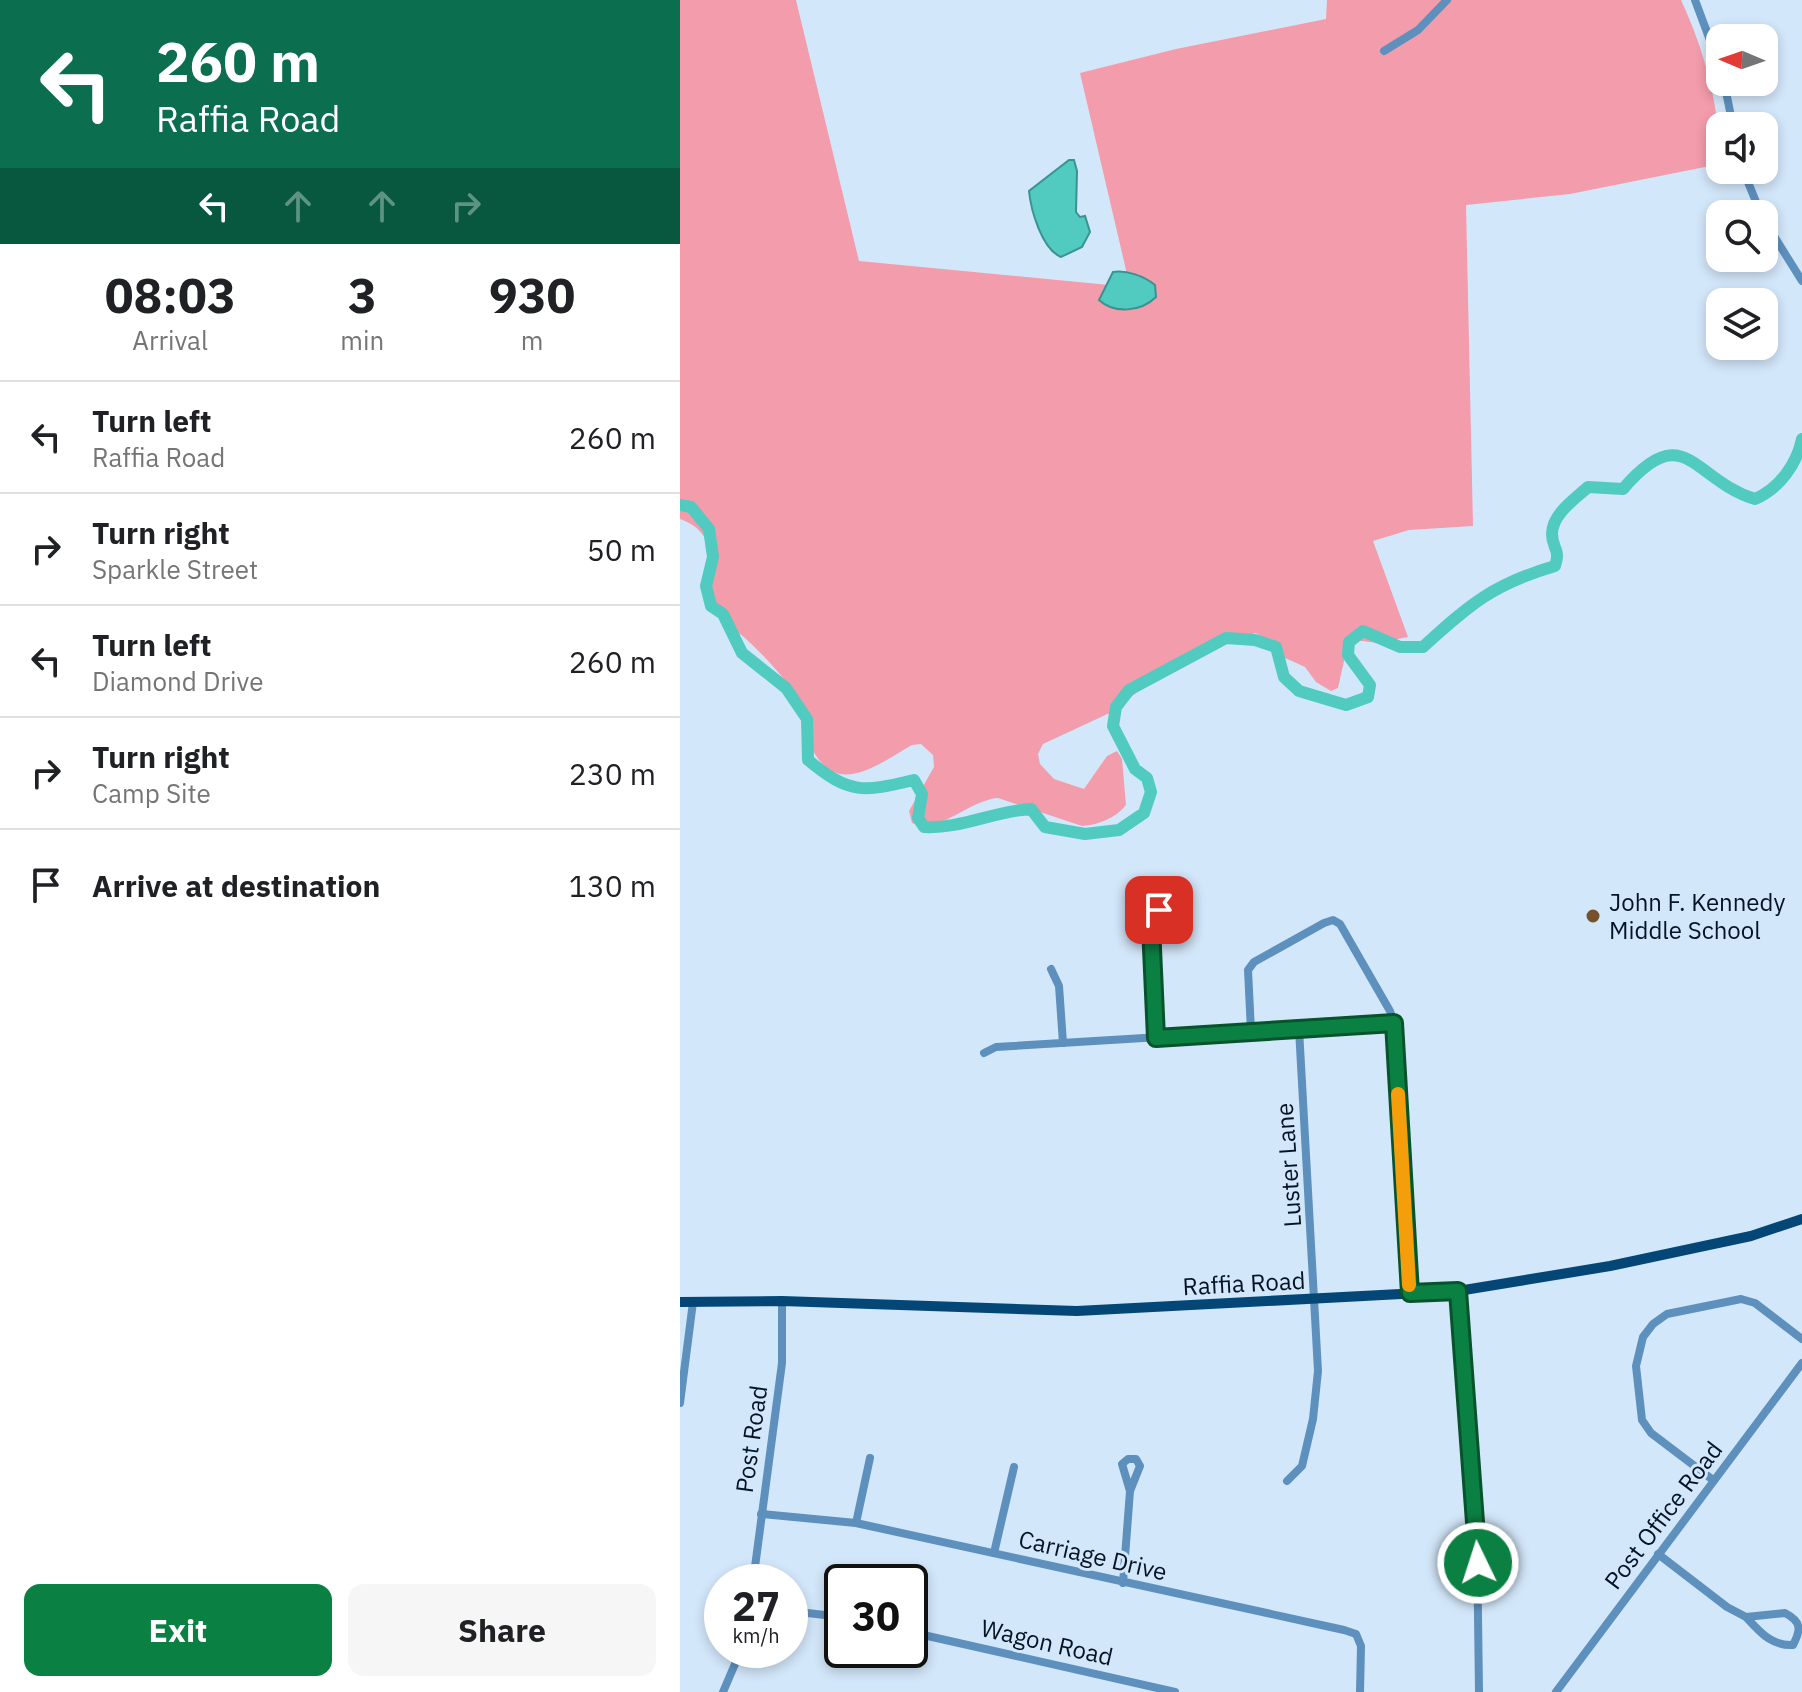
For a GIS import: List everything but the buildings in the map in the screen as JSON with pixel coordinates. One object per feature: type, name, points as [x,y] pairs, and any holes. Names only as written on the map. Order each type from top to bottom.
[{"type":"main road","name":"Raffia Road","points":[[680,1302],[782,1301],[1080,1311],[1458,1291],[1610,1266],[1751,1236],[1802,1219]]},
{"type":"street","points":[[1384,51],[1418,30],[1447,0]]},
{"type":"street","points":[[1695,0],[1706,29]]},
{"type":"street","points":[[1778,242],[1802,281]]},
{"type":"street","points":[[1156,1038],[1151,926],[1159,910]]},
{"type":"street","points":[[1251,1031],[1248,970],[1254,962],[1333,920],[1340,924],[1394,1023],[1410,1293]]},
{"type":"street","points":[[1051,969],[1059,986],[1063,1043]]},
{"type":"street","points":[[984,1053],[996,1047],[1394,1023]]},
{"type":"street","name":"Luster Lane","points":[[1287,1481],[1302,1466],[1313,1419],[1318,1371],[1299,1029]]},
{"type":"street","points":[[1458,1291],[1480,1588],[1479,1692]]},
{"type":"street","points":[[1713,1480],[1651,1433],[1642,1420],[1636,1366],[1643,1337],[1653,1324],[1667,1314],[1741,1299],[1755,1303],[1802,1339]]},
{"type":"street","name":"Post Road","points":[[755,1564],[782,1363],[782,1301]]},
{"type":"street","points":[[680,1403],[693,1302]]},
{"type":"street","name":"Post Office Road","points":[[1556,1692],[1802,1363]]},
{"type":"street","points":[[856,1523],[870,1458]]},
{"type":"street","points":[[994,1553],[1014,1467]]},
{"type":"street","points":[[1123,1583],[1130,1491]]},
{"type":"street","name":"Carriage Drive","points":[[761,1514],[856,1523],[1356,1634],[1361,1646],[1360,1692]]},
{"type":"street","points":[[1658,1554],[1727,1607],[1746,1617],[1777,1644],[1793,1645],[1800,1632],[1798,1621],[1785,1613],[1746,1617]]},
{"type":"street","name":"Wagon Road","points":[[928,1636],[1175,1692]]},
{"type":"street","points":[[723,1692],[733,1668]]},
{"type":"shaded area","points":[[680,0],[796,0],[859,261],[1130,287],[1080,73],[1176,49],[1326,19],[1327,0],[1681,0],[1706,68],[1706,96],[1713,96],[1714,101],[1716,112],[1706,112],[1706,167],[1570,194],[1466,205],[1473,526],[1409,530],[1373,541],[1408,637],[1378,643],[1354,640],[1347,647],[1338,688],[1331,691],[1316,682],[1305,667],[1272,652],[1266,639],[1256,633],[1200,648],[1170,665],[1114,711],[1043,744],[1038,754],[1040,764],[1054,779],[1084,789],[1107,756],[1117,751],[1122,759],[1126,805],[1112,817],[1082,826],[998,798],[976,804],[934,824],[923,825],[912,823],[909,811],[934,767],[933,755],[921,744],[912,745],[863,771],[836,773],[824,765],[813,751],[787,684],[755,647],[720,618],[713,601],[709,548],[704,536],[695,527],[680,519]]},
{"type":"shaded area","points":[[1069,160],[1074,160],[1077,171],[1076,212],[1080,217],[1085,216],[1090,232],[1082,247],[1061,257],[1043,238],[1029,191]]},
{"type":"shaded area","points":[[1113,272],[1130,273],[1146,279],[1155,285],[1156,297],[1135,308],[1120,309],[1105,305],[1099,300]]},
{"type":"waterway","points":[[680,505],[691,507],[709,529],[713,557],[706,586],[711,606],[723,614],[742,653],[786,688],[807,719],[808,760],[835,780],[858,788],[882,787],[914,780],[922,794],[918,818],[924,827],[951,825],[1031,809],[1045,827],[1085,834],[1119,830],[1144,813],[1151,792],[1147,778],[1135,769],[1113,726],[1116,707],[1129,690],[1226,638],[1255,640],[1276,647],[1284,677],[1299,691],[1346,705],[1368,697],[1370,685],[1348,655],[1349,642],[1363,631],[1400,647],[1423,647],[1454,619],[1498,588],[1555,566],[1557,556],[1552,539],[1553,527],[1565,508],[1588,487],[1623,489],[1644,468],[1661,458],[1676,456],[1689,460],[1734,490],[1755,499],[1772,489],[1786,475],[1802,439]]},
{"type":"slow traffic","points":[[1398,1094],[1409,1285]]},
{"type":"place","name":"John F. Kennedy Middle School","points":[[1593,916]]},
{"type":"route","points":[[1159,910],[1151,926],[1156,1038],[1394,1023],[1410,1293],[1458,1291],[1478,1563]]}]
